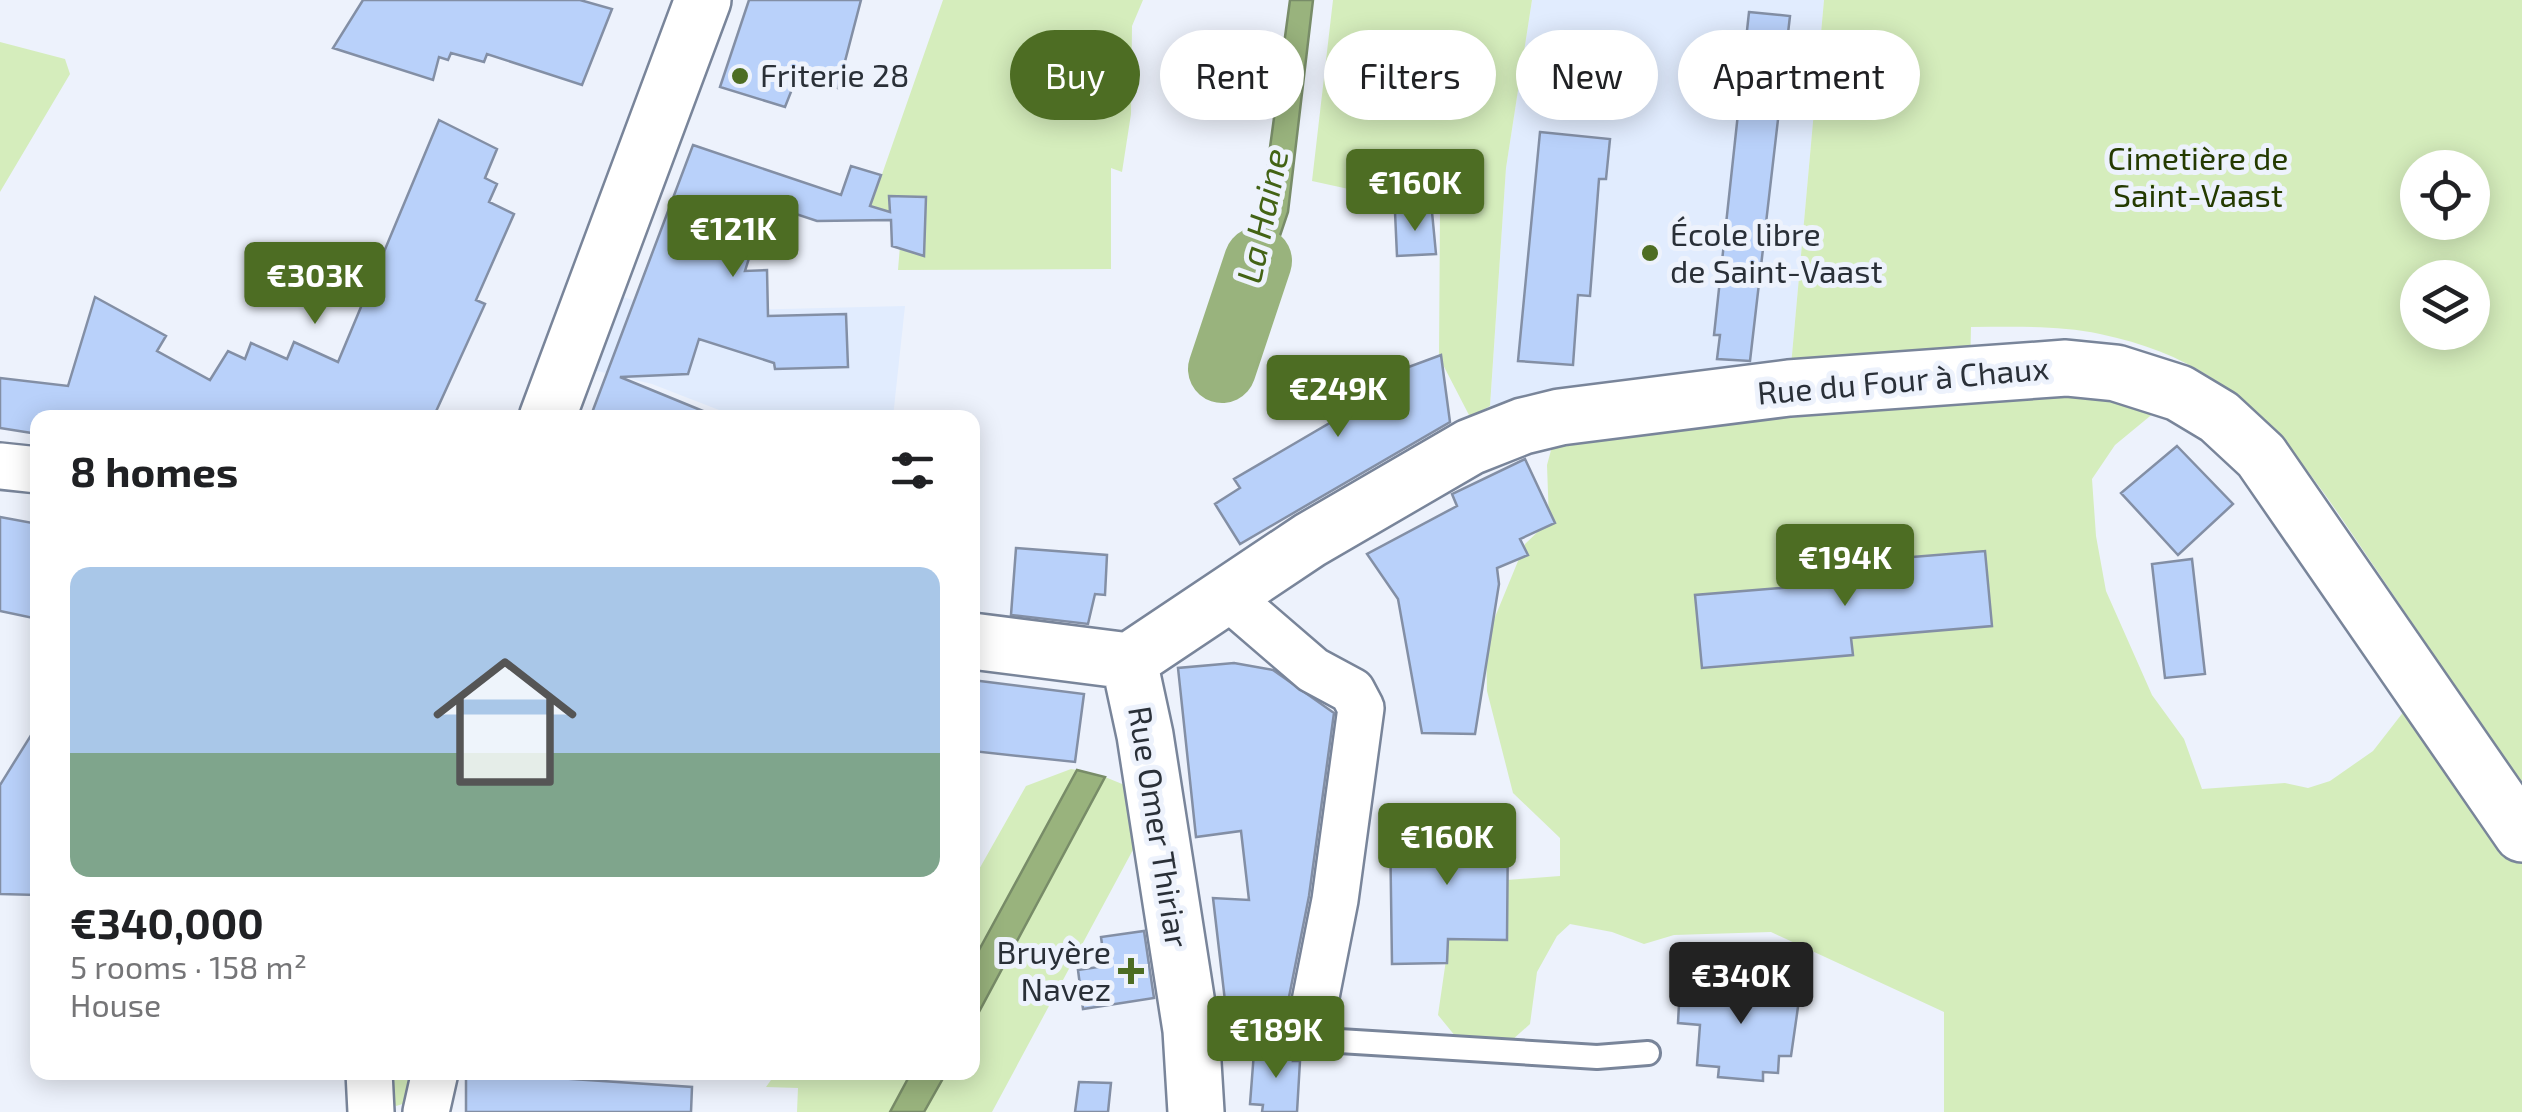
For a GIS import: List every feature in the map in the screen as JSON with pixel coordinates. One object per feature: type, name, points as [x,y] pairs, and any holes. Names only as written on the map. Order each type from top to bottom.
[{"type":"street","points":[[551,410],[703,0]]},
{"type":"street","name":"Rue du Four à Chaux","points":[[1129,661],[1310,540],[1470,447],[1523,426],[1601,411],[1788,388],[2066,368],[2116,373],[2157,384],[2201,405],[2239,433],[2261,456],[2522,834]]},
{"type":"street","points":[[0,466],[30,469]]},
{"type":"street","points":[[1191,1030],[1308,1024],[1313,1018],[1335,900],[1361,708],[1352,692],[1307,665],[1227,596]]},
{"type":"street","points":[[980,641],[1129,661]]},
{"type":"street","name":"Rue Omer Thiriar","points":[[1129,661],[1145,735],[1191,1030],[1196,1112]]},
{"type":"street","points":[[369,1080],[370,1112]]},
{"type":"street","points":[[426,1112],[432,1080]]},
{"type":"lane","points":[[1308,1024],[1323,1040],[1597,1057],[1648,1054]]},
{"type":"shaded area","name":"École libre de Saint-Vaast","points":[[1532,0],[1824,0],[1821,30],[1678,30],[1678,120],[1813,120],[1789,388],[1488,438],[1506,168],[1516,103],[1516,120],[1658,120],[1658,30],[1527,30]]},
{"type":"shaded area","points":[[596,287],[682,318],[744,310],[905,306],[894,410],[719,410],[652,384],[568,364]]},
{"type":"green space","points":[[943,0],[1143,0],[1132,30],[1010,30],[1010,120],[1130,120],[1122,172],[1111,168],[1111,269],[898,270],[902,221],[866,220]]},
{"type":"green space","points":[[1333,0],[1532,0],[1527,30],[1516,30],[1516,103],[1506,168],[1490,406],[1470,417],[1439,357],[1440,209],[1312,181],[1324,78],[1324,120],[1496,120],[1496,30],[1330,30]]},
{"type":"green space","name":"Cimetière de Saint-Vaast","points":[[1824,0],[2522,0],[2522,1112],[1944,1112],[1944,1012],[1771,932],[1674,935],[1644,944],[1612,932],[1570,924],[1557,936],[1537,972],[1530,1024],[1501,1050],[1465,1048],[1438,1015],[1456,891],[1494,881],[1560,876],[1560,838],[1513,793],[1487,691],[1486,639],[1525,544],[1549,521],[1547,465],[1560,417],[1789,388],[1813,120],[1920,120],[1920,30],[1821,30]],"holes":[[[1971,327],[2084,331],[2147,347],[2188,364],[2223,385],[2254,411],[2335,508],[2463,698],[2456,737],[2422,688],[2373,751],[2330,781],[2308,788],[2285,783],[2202,789],[2184,739],[2152,695],[2106,591],[2096,536],[2092,479],[2115,445],[2155,412],[2066,368],[1970,374]]]},
{"type":"green space","points":[[0,42],[65,59],[70,74],[0,192]]},
{"type":"green space","points":[[1077,770],[980,948],[980,868],[1026,786]]},
{"type":"green space","points":[[1105,777],[1154,797],[1156,807],[992,1112],[924,1112],[942,1080],[980,1080],[980,1010]]},
{"type":"green space","points":[[389,1080],[415,1080],[406,1103],[396,1106],[390,1098]]},
{"type":"green space","points":[[771,1080],[907,1080],[890,1112],[797,1112],[798,1088],[766,1087]]},
{"type":"water","points":[[1290,0],[1313,0],[1304,76],[1304,30],[1286,30]]},
{"type":"water","points":[[1274,120],[1299,120],[1288,212],[1240,354],[1219,347],[1260,221]]},
{"type":"water","points":[[1077,770],[1105,777],[980,1010],[980,948]]},
{"type":"water","points":[[907,1080],[942,1080],[924,1112],[890,1112]]},
{"type":"building","points":[[363,0],[580,0],[612,9],[582,85],[487,54],[484,62],[451,53],[448,60],[439,57],[433,80],[333,48]]},
{"type":"building","points":[[749,0],[861,0],[838,88],[798,74],[785,107],[720,87]]},
{"type":"building","points":[[1749,12],[1790,16],[1788,30],[1747,30]]},
{"type":"building","points":[[439,120],[497,149],[485,178],[497,184],[489,202],[514,214],[476,300],[485,304],[437,410],[30,410],[30,433],[0,428],[0,378],[68,386],[95,297],[166,336],[157,351],[210,380],[228,351],[245,359],[251,343],[287,359],[294,342],[338,362]]},
{"type":"building","points":[[1737,120],[1778,120],[1750,361],[1717,359],[1720,335],[1714,335]]},
{"type":"building","points":[[1540,132],[1610,139],[1606,179],[1599,179],[1590,296],[1578,295],[1573,365],[1518,361]]},
{"type":"building","points":[[693,145],[841,195],[851,166],[881,175],[870,206],[890,212],[889,196],[926,197],[924,256],[892,246],[891,220],[817,221],[766,204],[745,271],[767,270],[768,316],[846,314],[848,367],[775,369],[774,363],[699,339],[688,374],[620,377],[700,410],[593,410]]},
{"type":"building","points":[[1395,212],[1432,212],[1436,254],[1397,256]]},
{"type":"building","points":[[1441,355],[1450,422],[1240,544],[1215,504],[1240,488],[1234,479],[1350,411],[1271,395],[1271,388],[1282,387],[1286,364],[1319,370],[1317,383],[1387,375]]},
{"type":"building","points":[[2177,446],[2233,504],[2178,555],[2121,493]]},
{"type":"building","points":[[1525,459],[1555,523],[1520,539],[1528,555],[1497,568],[1499,584],[1475,734],[1422,733],[1398,599],[1367,554],[1457,506],[1452,494]]},
{"type":"building","points":[[0,517],[30,523],[30,617],[0,611]]},
{"type":"building","points":[[1016,548],[1107,555],[1105,595],[1095,594],[1088,624],[1011,615]]},
{"type":"building","points":[[1985,551],[1992,626],[1851,638],[1853,655],[1702,668],[1695,595],[1829,584],[1827,564]]},
{"type":"building","points":[[2192,559],[2205,674],[2165,678],[2152,564]]},
{"type":"building","points":[[1234,663],[1273,670],[1334,713],[1309,896],[1289,997],[1225,1001],[1213,898],[1249,900],[1241,831],[1196,837],[1178,668]]},
{"type":"building","points":[[980,681],[1084,694],[1075,762],[980,752]]},
{"type":"building","points":[[30,737],[30,895],[0,894],[0,785]]},
{"type":"building","points":[[1451,822],[1508,826],[1507,940],[1448,939],[1447,963],[1392,964],[1390,826],[1450,826]]},
{"type":"building","points":[[1144,931],[1154,998],[1083,1009],[1078,970],[1105,966],[1101,937]]},
{"type":"building","points":[[1680,985],[1784,985],[1784,992],[1800,993],[1791,1056],[1779,1056],[1778,1073],[1763,1072],[1763,1081],[1718,1077],[1719,1067],[1697,1065],[1700,1025],[1678,1023]]},
{"type":"building","points":[[1296,1049],[1293,1061],[1300,1061],[1297,1112],[1262,1112],[1263,1105],[1250,1104],[1254,1052]]},
{"type":"building","points":[[466,1080],[587,1080],[692,1087],[691,1112],[466,1112]]},
{"type":"building","points":[[1079,1082],[1111,1083],[1108,1112],[1075,1112]]},
{"type":"waterway","name":"La Haine","points":[[1222,369],[1258,261]]},
{"type":"place","name":"Friterie 28","points":[[740,76]]},
{"type":"place","name":"École libre de Saint-Vaast","points":[[1650,253]]},
{"type":"place","name":"Bruyère Navez","points":[[1131,971]]}]
